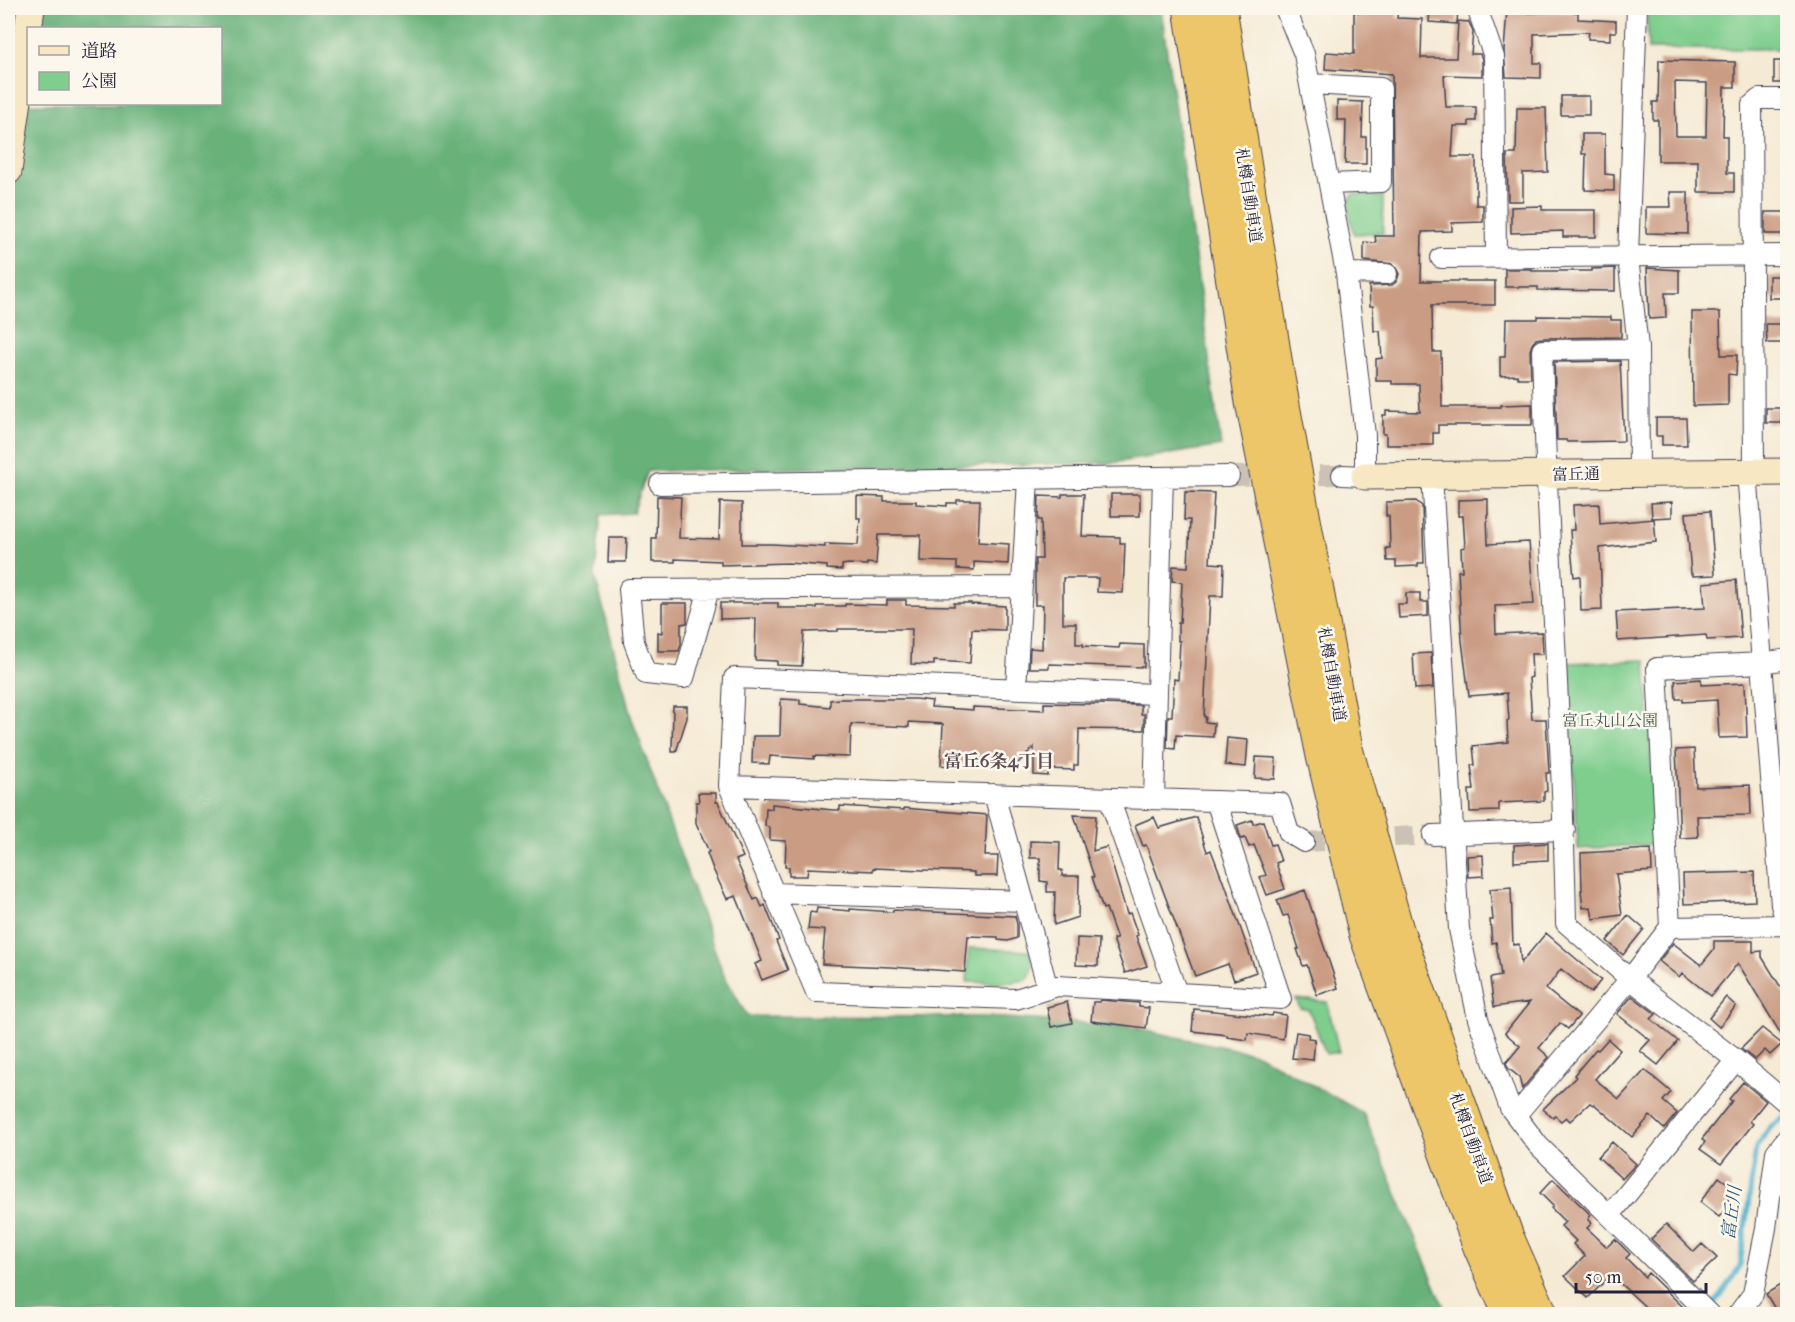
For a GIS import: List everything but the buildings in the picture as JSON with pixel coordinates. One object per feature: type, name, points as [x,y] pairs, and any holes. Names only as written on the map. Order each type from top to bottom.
[{"type":"highway","name":"札樽自動車道","points":[[1190,8],[1252,402],[1323,756],[1364,924],[1480,1247],[1510,1314]]},
{"type":"highway","name":"札樽自動車道","points":[[1220,8],[1278,378],[1346,749],[1397,930],[1507,1237],[1541,1314]]},
{"type":"street","points":[[28,27],[31,8]]},
{"type":"street","points":[[1285,8],[1304,54],[1346,273],[1365,435],[1354,475]]},
{"type":"street","points":[[1477,8],[1494,57],[1496,258]]},
{"type":"street","points":[[1636,8],[1628,256],[1638,349],[1639,474]]},
{"type":"street","points":[[8,171],[27,36]]},
{"type":"street","points":[[1310,84],[1381,88],[1381,182],[1329,184]]},
{"type":"street","points":[[1670,927],[1787,927],[1781,905],[1779,781],[1762,663],[1750,472],[1752,105],[1759,99],[1788,99]]},
{"type":"street","points":[[1441,258],[1788,255]]},
{"type":"street","points":[[1346,273],[1387,274]]},
{"type":"street","points":[[1638,349],[1542,350],[1546,475],[1565,830],[1566,922],[1630,979],[1736,1060],[1786,1103]]},
{"type":"street","name":"富丘通","points":[[1354,475],[1788,472]]},
{"type":"street","points":[[660,484],[1229,476]]},
{"type":"street","points":[[1432,476],[1459,928],[1478,1019],[1510,1107],[1538,1145],[1704,1308]]},
{"type":"street","points":[[1154,799],[1164,477]]},
{"type":"street","points":[[1016,688],[1028,479]]},
{"type":"street","points":[[709,589],[684,678],[646,674],[634,642],[629,589],[1022,587]]},
{"type":"street","points":[[1516,1115],[1630,979],[1670,927],[1658,668],[1762,663],[1788,659]]},
{"type":"street","points":[[1157,694],[734,678],[729,786],[816,992],[1016,999],[1057,986],[1281,999],[1216,801]]},
{"type":"street","points":[[729,786],[1280,803],[1289,833],[1304,842]]},
{"type":"street","points":[[994,794],[1048,988]]},
{"type":"street","points":[[1109,798],[1177,993]]},
{"type":"street","points":[[1433,835],[1565,830]]},
{"type":"street","points":[[773,893],[1024,900]]},
{"type":"street","points":[[1610,1215],[1736,1060]]},
{"type":"street","points":[[1738,1314],[1753,1294],[1767,1228],[1780,1193],[1776,1152],[1788,1137]]},
{"type":"green space","points":[[37,8],[1161,8],[1221,446],[1111,463],[648,471],[633,513],[601,515],[595,576],[631,716],[723,973],[747,1016],[989,1017],[1125,1026],[1257,1054],[1363,1113],[1447,1314],[8,1314],[8,100],[27,105],[222,105],[222,27],[33,27]]},
{"type":"green space","points":[[1647,8],[1787,8],[1787,49],[1648,49]]},
{"type":"green space","points":[[1353,194],[1383,196],[1383,233],[1354,234],[1347,204]]},
{"type":"green space","name":"富丘丸山公園","points":[[1646,660],[1656,844],[1578,849],[1567,663]]},
{"type":"green space","points":[[969,948],[1029,951],[1032,963],[1031,973],[1027,980],[1004,983],[967,982]]},
{"type":"green space","points":[[1296,999],[1327,1002],[1339,1052],[1326,1054],[1309,1010],[1300,1008]]},
{"type":"waterway","name":"富丘川","points":[[1710,1307],[1721,1296],[1740,1266],[1756,1147],[1770,1127],[1788,1115]]},
{"type":"tunnel","points":[[1229,476],[1342,475]]},
{"type":"tunnel","points":[[1304,842],[1433,835]]},
{"type":"district","name":"富丘6条4丁目","points":[[999,761]]}]
